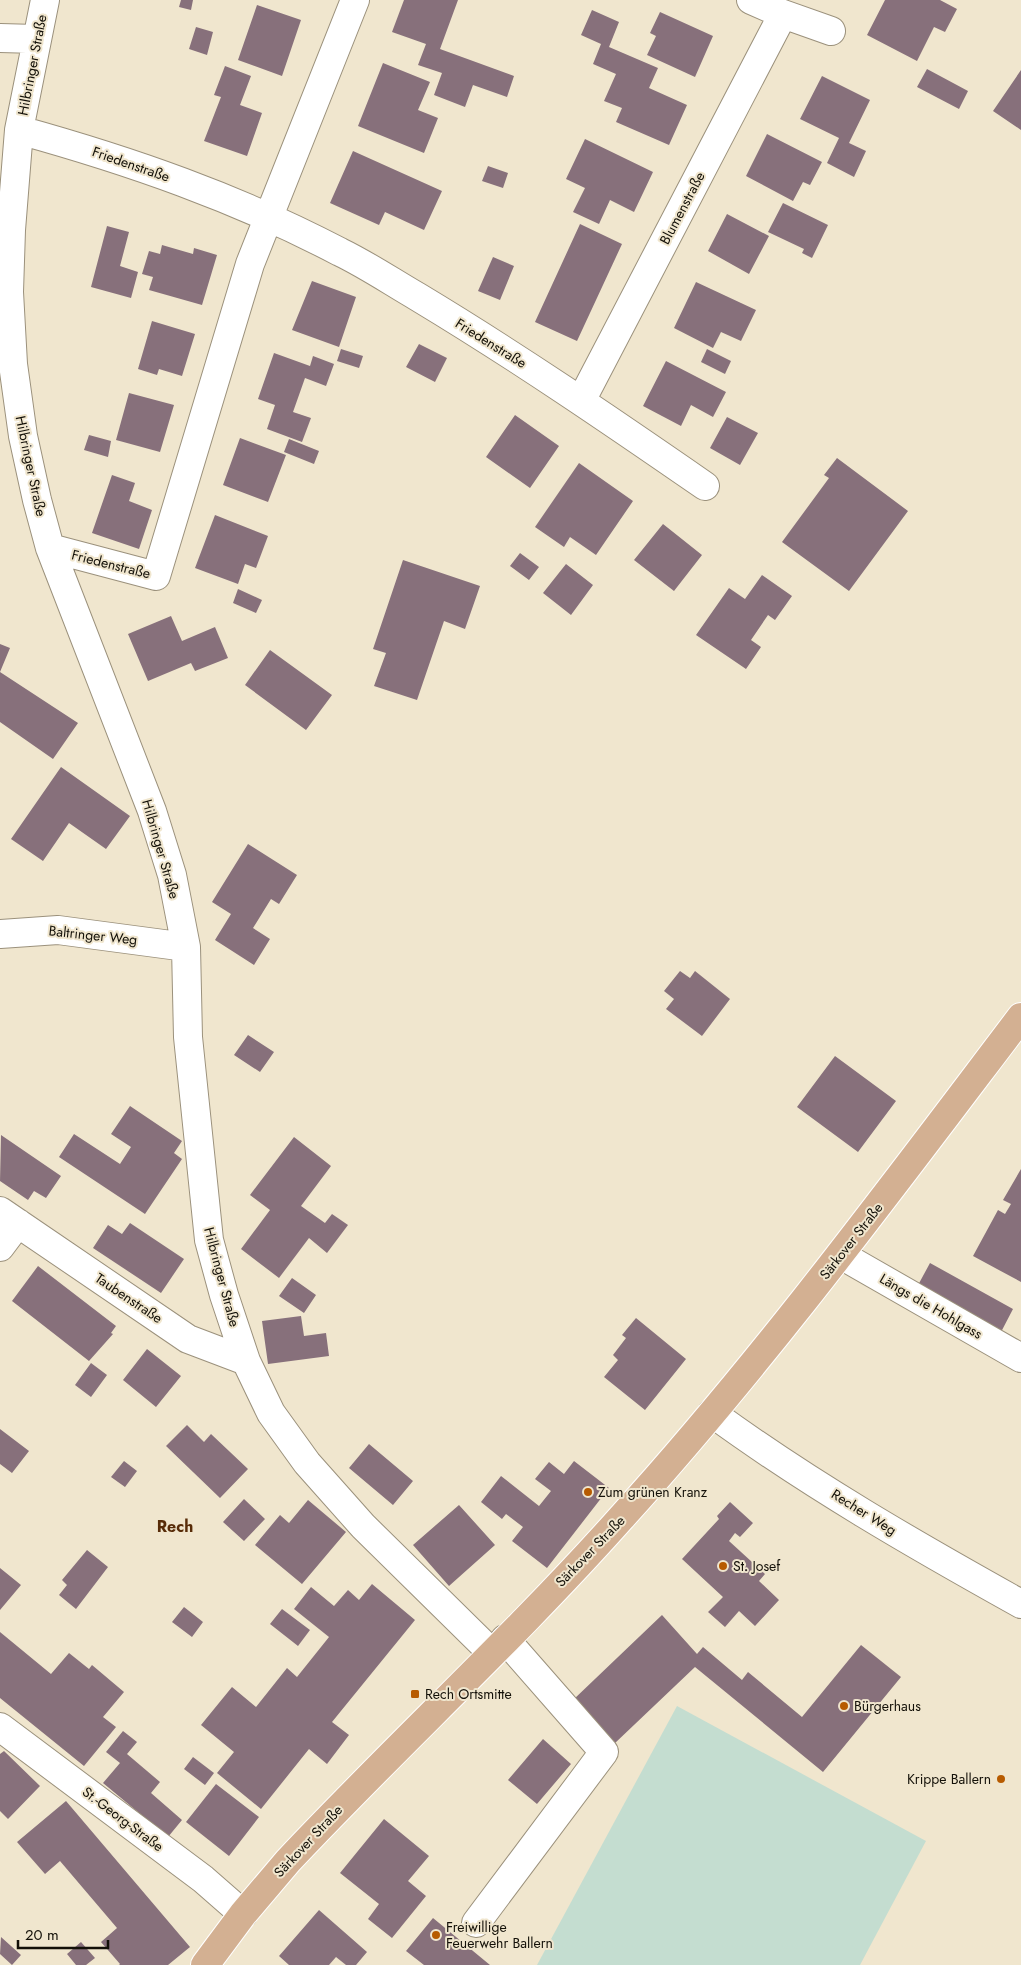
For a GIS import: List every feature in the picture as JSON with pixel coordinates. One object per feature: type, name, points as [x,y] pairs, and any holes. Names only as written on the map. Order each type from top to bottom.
[{"type":"main road","name":"Särkover Straße","points":[[205,1965],[243,1914],[288,1861],[621,1519],[712,1413],[841,1255],[1021,1018]]},
{"type":"street","name":"Hilbringer Straße","points":[[45,0],[19,130],[11,230],[9,292],[13,364],[23,436],[50,548],[152,811],[172,875],[186,948],[188,1037],[209,1240],[224,1295],[246,1361],[271,1413],[307,1463],[363,1526],[498,1646],[604,1752],[476,1923]]},
{"type":"street","name":"Friedenstraße","points":[[50,548],[156,576],[247,273],[355,0]]},
{"type":"street","points":[[751,0],[831,31]]},
{"type":"street","name":"Blumenstraße","points":[[581,401],[783,14]]},
{"type":"street","points":[[0,38],[36,39]]},
{"type":"street","name":"Friedenstraße","points":[[19,130],[114,157],[268,216],[342,252],[473,330],[705,486]]},
{"type":"street","name":"Baltringer Weg","points":[[0,934],[58,930],[186,948]]},
{"type":"street","name":"Taubenstraße","points":[[0,1247],[9,1217],[188,1339],[246,1361]]},
{"type":"street","name":"Längs die Hohlgass","points":[[841,1255],[1021,1358]]},
{"type":"street","name":"Recher Weg","points":[[712,1413],[787,1465],[931,1554],[1021,1604]]},
{"type":"street","name":"St.-Georg-Straße","points":[[0,1727],[203,1879],[243,1914]]},
{"type":"green space","points":[[677,1706],[926,1841],[860,1965],[537,1965]]},
{"type":"building","points":[[181,0],[193,0],[191,10],[179,7]]},
{"type":"building","points":[[404,0],[458,0],[440,49],[514,76],[507,97],[473,85],[465,107],[434,95],[442,73],[418,65],[426,44],[392,32]]},
{"type":"building","points":[[885,0],[940,0],[957,9],[945,32],[934,27],[917,61],[867,35]]},
{"type":"building","points":[[257,5],[301,20],[282,76],[238,60]]},
{"type":"building","points":[[592,10],[619,22],[609,47],[658,68],[649,88],[687,105],[669,145],[616,122],[622,108],[604,101],[616,74],[593,64],[601,44],[581,35]]},
{"type":"building","points":[[660,12],[713,36],[695,77],[647,55],[656,36],[650,33]]},
{"type":"building","points":[[196,27],[213,32],[207,55],[189,49]]},
{"type":"building","points":[[383,63],[430,82],[418,110],[438,118],[424,153],[358,126]]},
{"type":"building","points":[[225,66],[251,76],[240,105],[262,113],[247,156],[204,141],[221,97],[214,95]]},
{"type":"building","points":[[927,69],[968,91],[959,109],[917,87]]},
{"type":"building","points":[[1021,70],[1021,130],[993,111]]},
{"type":"building","points":[[822,76],[870,100],[849,143],[866,151],[854,177],[827,163],[839,138],[800,119]]},
{"type":"building","points":[[767,134],[822,162],[810,185],[803,182],[793,201],[746,176]]},
{"type":"building","points":[[585,139],[653,172],[634,212],[610,200],[599,224],[573,212],[585,188],[566,179]]},
{"type":"building","points":[[353,151],[442,191],[424,230],[385,212],[379,225],[330,203]]},
{"type":"building","points":[[488,166],[508,173],[503,188],[482,181]]},
{"type":"building","points":[[783,203],[828,225],[812,258],[802,253],[804,249],[768,232]]},
{"type":"building","points":[[727,214],[769,236],[749,274],[708,251]]},
{"type":"building","points":[[580,224],[622,244],[577,341],[535,322]]},
{"type":"building","points":[[107,226],[129,232],[120,266],[138,272],[131,298],[91,287]]},
{"type":"building","points":[[162,245],[193,254],[194,248],[217,255],[202,305],[149,290],[153,277],[142,274],[149,251],[160,254]]},
{"type":"building","points":[[493,257],[514,266],[500,300],[478,291]]},
{"type":"building","points":[[312,281],[356,297],[339,347],[292,330]]},
{"type":"building","points":[[696,282],[756,310],[741,341],[721,332],[713,348],[674,328]]},
{"type":"building","points":[[152,321],[195,334],[182,376],[159,369],[157,375],[138,369]]},
{"type":"building","points":[[419,344],[447,358],[435,382],[406,367]]},
{"type":"building","points":[[341,349],[363,356],[359,368],[337,361]]},
{"type":"building","points":[[707,349],[731,361],[725,374],[701,362]]},
{"type":"building","points":[[274,353],[310,366],[313,356],[334,364],[326,386],[305,378],[293,412],[311,418],[302,442],[267,429],[275,405],[258,399]]},
{"type":"building","points":[[666,361],[726,392],[713,417],[691,405],[681,426],[643,406]]},
{"type":"building","points":[[129,393],[174,405],[160,452],[116,440]]},
{"type":"building","points":[[515,415],[559,446],[530,488],[486,457]]},
{"type":"building","points":[[727,417],[758,433],[740,465],[710,448]]},
{"type":"building","points":[[89,435],[111,441],[108,457],[84,450]]},
{"type":"building","points":[[240,438],[286,455],[268,502],[223,485]]},
{"type":"building","points":[[289,439],[319,451],[314,464],[284,452]]},
{"type":"building","points":[[837,458],[908,511],[849,591],[782,542],[829,478],[824,475]]},
{"type":"building","points":[[579,463],[633,501],[596,555],[570,537],[564,547],[535,527]]},
{"type":"building","points":[[112,475],[135,483],[129,501],[152,510],[139,549],[92,533]]},
{"type":"building","points":[[215,515],[268,536],[256,568],[245,564],[238,584],[195,568]]},
{"type":"building","points":[[663,524],[702,555],[674,591],[634,560]]},
{"type":"building","points":[[520,553],[539,567],[529,580],[510,566]]},
{"type":"building","points":[[403,560],[480,586],[465,629],[444,621],[417,700],[374,686],[386,653],[373,649]]},
{"type":"building","points":[[566,564],[593,585],[571,615],[543,593]]},
{"type":"building","points":[[762,575],[792,596],[775,620],[768,615],[751,640],[761,647],[746,669],[696,635],[729,588],[745,599]]},
{"type":"building","points":[[238,589],[262,600],[256,613],[233,603]]},
{"type":"building","points":[[171,616],[182,641],[215,627],[228,658],[195,671],[191,663],[148,681],[128,634]]},
{"type":"building","points":[[0,644],[10,648],[0,672]]},
{"type":"building","points":[[270,650],[332,695],[306,730],[245,685]]},
{"type":"building","points":[[0,672],[78,723],[53,759],[0,722]]},
{"type":"building","points":[[61,767],[130,816],[106,849],[69,823],[43,861],[11,839]]},
{"type":"building","points":[[248,844],[297,875],[279,904],[271,899],[253,928],[270,939],[254,965],[215,940],[231,914],[212,902]]},
{"type":"building","points":[[680,971],[690,978],[695,971],[730,999],[702,1036],[666,1009],[674,999],[664,991]]},
{"type":"building","points":[[248,1035],[274,1052],[260,1072],[234,1055]]},
{"type":"building","points":[[835,1056],[896,1101],[858,1152],[797,1107]]},
{"type":"building","points":[[130,1106],[182,1141],[174,1153],[182,1159],[145,1214],[59,1157],[74,1134],[120,1164],[131,1147],[111,1134]]},
{"type":"building","points":[[1,1135],[61,1176],[46,1198],[34,1191],[28,1200],[0,1181]]},
{"type":"building","points":[[294,1137],[331,1166],[301,1206],[325,1223],[332,1214],[348,1225],[327,1253],[309,1238],[279,1278],[241,1249],[270,1210],[250,1195]]},
{"type":"building","points":[[1021,1169],[1021,1282],[973,1256],[998,1210],[1005,1214],[1011,1204],[1003,1200]]},
{"type":"building","points":[[130,1223],[184,1259],[161,1293],[93,1248],[108,1225],[122,1234]]},
{"type":"building","points":[[930,1263],[1013,1309],[1000,1334],[917,1287]]},
{"type":"building","points":[[38,1266],[116,1326],[111,1333],[113,1334],[89,1361],[12,1301]]},
{"type":"building","points":[[292,1278],[316,1295],[304,1313],[279,1296]]},
{"type":"building","points":[[301,1316],[304,1336],[326,1333],[329,1356],[268,1364],[262,1321]]},
{"type":"building","points":[[636,1318],[686,1359],[645,1410],[604,1377],[618,1360],[613,1355],[626,1338],[622,1335]]},
{"type":"building","points":[[147,1349],[181,1376],[156,1407],[123,1380]]},
{"type":"building","points":[[91,1363],[107,1375],[91,1397],[75,1385]]},
{"type":"building","points":[[187,1425],[204,1442],[211,1434],[248,1469],[220,1498],[166,1446]]},
{"type":"building","points":[[0,1429],[29,1451],[12,1473],[0,1464]]},
{"type":"building","points":[[369,1444],[413,1481],[393,1505],[349,1468]]},
{"type":"building","points":[[124,1461],[137,1471],[125,1487],[111,1477]]},
{"type":"building","points":[[574,1461],[609,1488],[547,1568],[512,1541],[523,1527],[506,1514],[502,1519],[481,1502],[501,1476],[539,1506],[551,1491],[535,1479],[549,1462],[564,1474]]},
{"type":"building","points":[[244,1499],[265,1519],[244,1541],[223,1522]]},
{"type":"building","points":[[308,1500],[346,1532],[302,1584],[255,1545],[280,1515],[289,1523]]},
{"type":"building","name":"St. Josef","points":[[730,1502],[753,1523],[740,1537],[735,1533],[729,1541],[765,1574],[759,1581],[779,1600],[755,1626],[739,1611],[725,1627],[708,1612],[723,1597],[682,1559],[719,1519],[717,1516]]},
{"type":"building","points":[[459,1505],[495,1545],[449,1586],[413,1545]]},
{"type":"building","points":[[87,1550],[108,1567],[76,1609],[59,1595],[67,1585],[62,1580]]},
{"type":"building","points":[[0,1568],[21,1585],[0,1610]]},
{"type":"building","points":[[372,1584],[415,1620],[332,1722],[349,1735],[327,1764],[309,1749],[261,1809],[217,1773],[234,1752],[201,1725],[232,1687],[256,1707],[287,1668],[297,1677],[329,1637],[294,1609],[311,1587],[334,1606],[348,1590],[359,1600]]},
{"type":"building","points":[[184,1607],[203,1622],[192,1637],[172,1622]]},
{"type":"building","points":[[282,1609],[310,1630],[298,1646],[270,1624]]},
{"type":"building","points":[[662,1615],[697,1654],[703,1647],[742,1680],[748,1672],[802,1717],[861,1645],[901,1677],[823,1772],[695,1667],[614,1744],[573,1700]]},
{"type":"building","points":[[0,1632],[51,1674],[69,1653],[89,1669],[92,1665],[124,1692],[103,1717],[116,1727],[84,1766],[0,1698]]},
{"type":"building","points":[[123,1731],[137,1742],[127,1754],[160,1782],[151,1793],[182,1820],[168,1837],[103,1783],[120,1763],[106,1752]]},
{"type":"building","points":[[543,1739],[571,1764],[537,1804],[508,1780]]},
{"type":"building","points":[[4,1751],[40,1786],[8,1819],[0,1811],[0,1754]]},
{"type":"building","points":[[193,1757],[214,1773],[205,1785],[184,1769]]},
{"type":"building","points":[[216,1784],[259,1817],[229,1856],[186,1822]]},
{"type":"building","points":[[66,1801],[190,1947],[168,1965],[119,1965],[101,1942],[117,1928],[60,1861],[45,1874],[17,1842]]},
{"type":"building","points":[[384,1819],[429,1856],[408,1881],[426,1896],[392,1938],[368,1919],[379,1904],[340,1873]]},
{"type":"building","points":[[319,1910],[367,1952],[356,1965],[346,1965],[336,1957],[329,1965],[289,1965],[279,1956]]},
{"type":"building","name":"Freiwillige Feuerwehr Ballern","points":[[433,1918],[490,1965],[424,1965],[406,1951]]},
{"type":"building","points":[[1,1937],[21,1955],[12,1965],[0,1954]]},
{"type":"building","points":[[81,1942],[95,1958],[86,1965],[76,1965],[67,1954]]},
{"type":"place","name":"Zum grünen Kranz","points":[[588,1492]]},
{"type":"place","name":"St. Josef","points":[[723,1566]]},
{"type":"place","name":"Rech Ortsmitte","points":[[415,1694]]},
{"type":"place","name":"Bürgerhaus","points":[[844,1706]]},
{"type":"place","name":"Krippe Ballern","points":[[1001,1779]]},
{"type":"place","name":"Freiwillige Feuerwehr Ballern","points":[[436,1935]]},
{"type":"district","name":"Rech","points":[[175,1526]]}]
